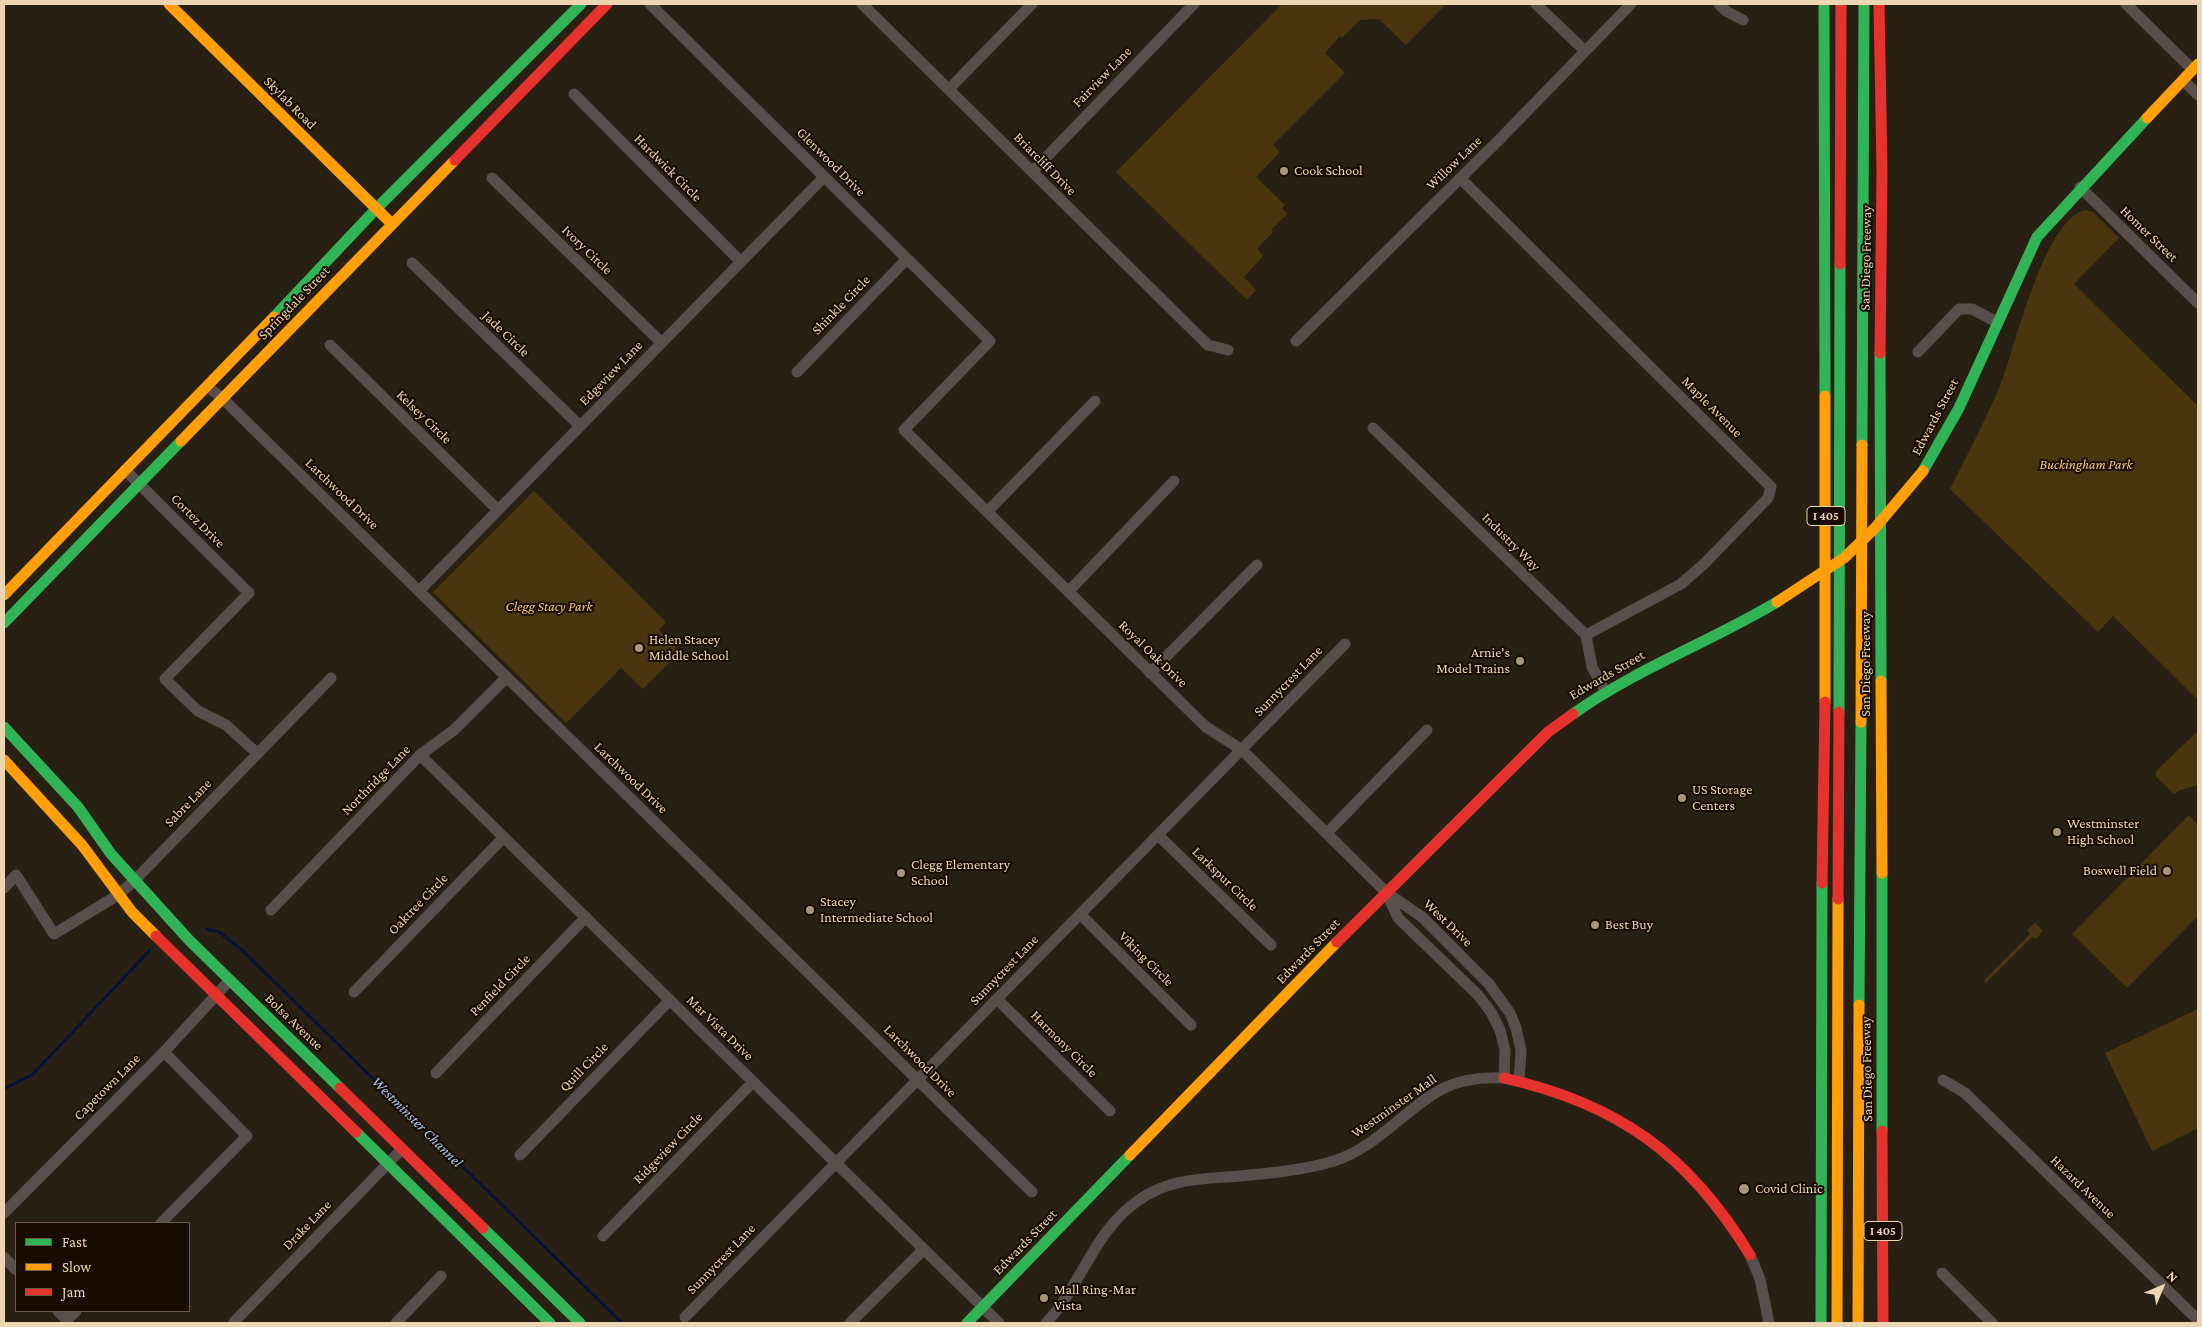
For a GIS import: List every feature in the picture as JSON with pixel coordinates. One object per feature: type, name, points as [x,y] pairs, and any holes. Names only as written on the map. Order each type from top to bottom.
[{"type":"main road","name":"Skylab Road","points":[[169,4],[392,224]]},
{"type":"main road","name":"Springdale Street","points":[[4,595],[208,387],[376,209],[581,4]]},
{"type":"main road","points":[[581,4],[580,19],[586,24]]},
{"type":"main road","name":"Springdale Street","points":[[4,623],[607,4]]},
{"type":"main road","name":"I 405","points":[[1821,1323],[1822,898],[1826,605],[1824,4]]},
{"type":"main road","points":[[1837,1323],[1841,4]]},
{"type":"main road","points":[[1858,1323],[1864,4]]},
{"type":"main road","name":"San Diego Freeway","points":[[1880,4],[1882,171],[1880,314],[1883,1323]]},
{"type":"main road","name":"Edwards Street","points":[[967,1323],[1386,892],[1548,732],[1604,691],[1740,624],[1777,602],[1844,558],[1875,528],[1923,471],[1939,446],[1959,409],[2034,242],[2080,187],[2195,67]]},
{"type":"main road","name":"Bolsa Avenue","points":[[4,727],[78,807],[110,854],[134,881],[230,980],[580,1323]]},
{"type":"main road","points":[[4,760],[82,845],[132,912],[550,1323]]},
{"type":"main road","name":"Westminster Mall","points":[[1504,1078],[1560,1092],[1586,1102],[1613,1116],[1652,1141],[1708,1192],[1738,1232],[1750,1255]]},
{"type":"main road","points":[[1809,1294],[1821,1185]]},
{"type":"main road","points":[[1828,1323],[1838,1226]]},
{"type":"street","name":"Glenwood Drive","points":[[650,4],[990,341],[904,430]]},
{"type":"street","points":[[949,89],[1032,4]]},
{"type":"street","name":"Fairview Lane","points":[[1032,172],[1194,4]]},
{"type":"street","points":[[1536,4],[1585,51]]},
{"type":"street","name":"Willow Lane","points":[[1296,342],[1631,4]]},
{"type":"street","points":[[1719,4],[1726,11],[1743,20]]},
{"type":"street","points":[[2126,4],[2195,67]]},
{"type":"street","name":"Briarcliff Drive","points":[[866,5],[1208,345],[1228,350]]},
{"type":"street","points":[[2183,80],[2198,95]]},
{"type":"street","name":"Hardwick Circle","points":[[574,94],[741,262]]},
{"type":"street","name":"Edgeview Lane","points":[[419,591],[824,177]]},
{"type":"street","name":"Ivory Circle","points":[[492,178],[662,343]]},
{"type":"street","name":"Maple Avenue","points":[[1460,178],[1771,487],[1768,498],[1704,564],[1681,584],[1586,635]]},
{"type":"street","name":"Homer Street","points":[[2080,187],[2198,303]]},
{"type":"street","name":"Shinkle Circle","points":[[797,372],[907,259]]},
{"type":"street","name":"Jade Circle","points":[[412,263],[580,426]]},
{"type":"street","points":[[1918,352],[1959,310],[1966,307],[1997,322]]},
{"type":"street","name":"Kelsey Circle","points":[[330,345],[498,510]]},
{"type":"street","name":"Larchwood Drive","points":[[208,387],[222,398],[1032,1192]]},
{"type":"street","points":[[987,512],[1095,400]]},
{"type":"street","name":"Industry Way","points":[[1373,428],[1586,635]]},
{"type":"street","name":"Royal Oak Drive","points":[[904,430],[1206,727],[1242,750],[1386,892]]},
{"type":"street","name":"Cortez Drive","points":[[125,470],[249,593],[166,679],[192,706],[226,725],[257,754]]},
{"type":"street","points":[[1068,592],[1174,481]]},
{"type":"street","points":[[1150,673],[1257,565]]},
{"type":"street","points":[[1586,635],[1592,667],[1604,691]]},
{"type":"street","name":"Sunnycrest Lane","points":[[685,1317],[1345,644]]},
{"type":"street","name":"Northridge Lane","points":[[271,910],[420,755],[454,730],[507,677]]},
{"type":"street","name":"Sabre Lane","points":[[4,888],[16,876],[54,934],[118,895],[134,881],[331,678]]},
{"type":"street","points":[[1327,833],[1427,730]]},
{"type":"street","name":"Mar Vista Drive","points":[[420,755],[999,1323]]},
{"type":"street","name":"Larkspur Circle","points":[[1158,835],[1271,945]]},
{"type":"street","name":"Oaktree Circle","points":[[354,992],[504,837]]},
{"type":"street","points":[[1386,892],[1398,918],[1478,995],[1491,1012],[1500,1030],[1505,1050],[1504,1078]]},
{"type":"street","name":"West Drive","points":[[1386,892],[1422,917],[1489,984],[1501,999],[1516,1028],[1522,1050],[1519,1081]]},
{"type":"street","name":"Viking Circle","points":[[1080,914],[1191,1025]]},
{"type":"street","name":"Penfield Circle","points":[[436,1073],[586,917]]},
{"type":"street","name":"Capetown Lane","points":[[4,1213],[164,1052],[230,980]]},
{"type":"street","name":"Harmony Circle","points":[[997,999],[1110,1111]]},
{"type":"street","name":"Quill Circle","points":[[520,1155],[670,1000]]},
{"type":"street","points":[[163,1222],[247,1136],[164,1052]]},
{"type":"street","name":"Westminster Mall","points":[[1046,1323],[1069,1292],[1110,1224],[1149,1192],[1190,1179],[1288,1171],[1336,1160],[1356,1152],[1381,1136],[1444,1088],[1470,1080],[1504,1078]]},
{"type":"street","name":"Hazard Avenue","points":[[1943,1080],[1966,1093],[2198,1320]]},
{"type":"street","name":"Ridgeview Circle","points":[[604,1236],[754,1082]]},
{"type":"street","name":"Drake Lane","points":[[235,1322],[402,1149]]},
{"type":"street","points":[[850,1323],[924,1249]]},
{"type":"street","name":"Westminster Mall","points":[[1750,1255],[1760,1279],[1769,1323]]},
{"type":"street","points":[[4,1257],[15,1269]]},
{"type":"street","points":[[1942,1274],[1992,1323]]},
{"type":"street","points":[[396,1323],[441,1276]]},
{"type":"street","points":[[59,1312],[67,1320],[75,1312]]},
{"type":"green space","points":[[1282,4],[1446,4],[1406,45],[1379,19],[1360,20],[1342,38],[1340,36],[1325,53],[1345,73],[1273,145],[1280,152],[1256,177],[1285,205],[1282,208],[1287,214],[1271,230],[1273,232],[1257,249],[1263,256],[1244,277],[1256,290],[1247,300],[1116,172]]},
{"type":"green space","name":"Buckingham Park","points":[[2085,210],[2093,212],[2119,238],[2074,284],[2198,406],[2198,700],[2113,616],[2098,632],[1950,489],[1997,393],[2031,291],[2055,238],[2069,220]]},
{"type":"green space","name":"Clegg Stacy Park","points":[[534,491],[666,622],[659,630],[681,651],[643,689],[621,668],[566,723],[433,592]]},
{"type":"green space","points":[[2198,731],[2198,785],[2180,790],[2174,794],[2156,777],[2156,771]]},
{"type":"green space","name":"Boswell Field","points":[[2189,815],[2198,825],[2198,916],[2127,988],[2072,934]]},
{"type":"green space","points":[[2035,923],[2043,931],[2036,939],[2032,937],[1986,983],[1984,980],[2030,934],[2027,930]]},
{"type":"green space","points":[[2198,1009],[2198,1128],[2152,1151],[2105,1053]]},
{"type":"waterway","name":"Westminster Channel","points":[[207,929],[219,932],[243,951],[622,1323]]},
{"type":"waterway","name":"Westminster Channel","points":[[4,1089],[32,1075],[150,950]]},
{"type":"traffic: fast","points":[[274,317],[376,209],[581,4]]},
{"type":"traffic: fast","points":[[1824,4],[1825,396]]},
{"type":"traffic: fast","points":[[1862,445],[1864,4]]},
{"type":"traffic: fast","points":[[1923,471],[1959,408],[2037,237],[2147,118]]},
{"type":"traffic: fast","points":[[1839,712],[1840,264]]},
{"type":"traffic: fast","points":[[1880,353],[1881,681]]},
{"type":"traffic: fast","points":[[4,623],[181,441]]},
{"type":"traffic: fast","points":[[1573,714],[1622,683],[1777,602]]},
{"type":"traffic: fast","points":[[1859,1005],[1861,722]]},
{"type":"traffic: fast","points":[[4,727],[78,807],[111,854],[189,940],[340,1088]]},
{"type":"traffic: fast","points":[[1882,873],[1882,1131]]},
{"type":"traffic: fast","points":[[1821,1323],[1822,883]]},
{"type":"traffic: fast","points":[[356,1132],[550,1323]]},
{"type":"traffic: fast","points":[[967,1323],[1130,1155]]},
{"type":"traffic: fast","points":[[483,1228],[580,1323]]},
{"type":"traffic: slow","points":[[169,4],[392,224]]},
{"type":"traffic: slow","points":[[2147,118],[2198,64]]},
{"type":"traffic: slow","points":[[181,441],[455,160]]},
{"type":"traffic: slow","points":[[4,595],[274,317]]},
{"type":"traffic: slow","points":[[1825,396],[1825,702]]},
{"type":"traffic: slow","points":[[1861,722],[1862,445]]},
{"type":"traffic: slow","points":[[1777,602],[1844,558],[1875,528],[1923,471]]},
{"type":"traffic: slow","points":[[1881,681],[1882,873]]},
{"type":"traffic: slow","points":[[4,760],[82,845],[132,912],[156,936]]},
{"type":"traffic: slow","points":[[1837,1323],[1838,899]]},
{"type":"traffic: slow","points":[[1130,1155],[1337,942]]},
{"type":"traffic: slow","points":[[1858,1323],[1859,1005]]},
{"type":"traffic: jam","points":[[455,160],[607,4]]},
{"type":"traffic: jam","points":[[1840,264],[1841,4]]},
{"type":"traffic: jam","points":[[1879,4],[1882,171],[1880,353]]},
{"type":"traffic: jam","points":[[1822,883],[1825,702]]},
{"type":"traffic: jam","points":[[1838,899],[1839,712]]},
{"type":"traffic: jam","points":[[1337,942],[1548,732],[1573,714]]},
{"type":"traffic: jam","points":[[156,936],[356,1132]]},
{"type":"traffic: jam","points":[[1504,1078],[1545,1089],[1582,1103],[1616,1119],[1647,1139],[1676,1162],[1702,1189],[1727,1220],[1750,1255]]},
{"type":"traffic: jam","points":[[340,1088],[483,1228]]},
{"type":"traffic: jam","points":[[1882,1131],[1883,1323]]},
{"type":"place","name":"Cook School","points":[[1284,171]]},
{"type":"place","name":"Helen Stacey Middle School","points":[[639,648]]},
{"type":"place","name":"Arnie's Model Trains","points":[[1520,661]]},
{"type":"place","name":"US Storage Centers","points":[[1682,798]]},
{"type":"place","name":"Westminster High School","points":[[2057,832]]},
{"type":"place","name":"Boswell Field","points":[[2167,871]]},
{"type":"place","name":"Clegg Elementary School","points":[[901,873]]},
{"type":"place","name":"Stacey Intermediate School","points":[[810,910]]},
{"type":"place","name":"Best Buy","points":[[1595,925]]},
{"type":"place","name":"Covid Clinic","points":[[1744,1189]]},
{"type":"place","name":"Mall Ring-Mar Vista","points":[[1044,1298]]}]
